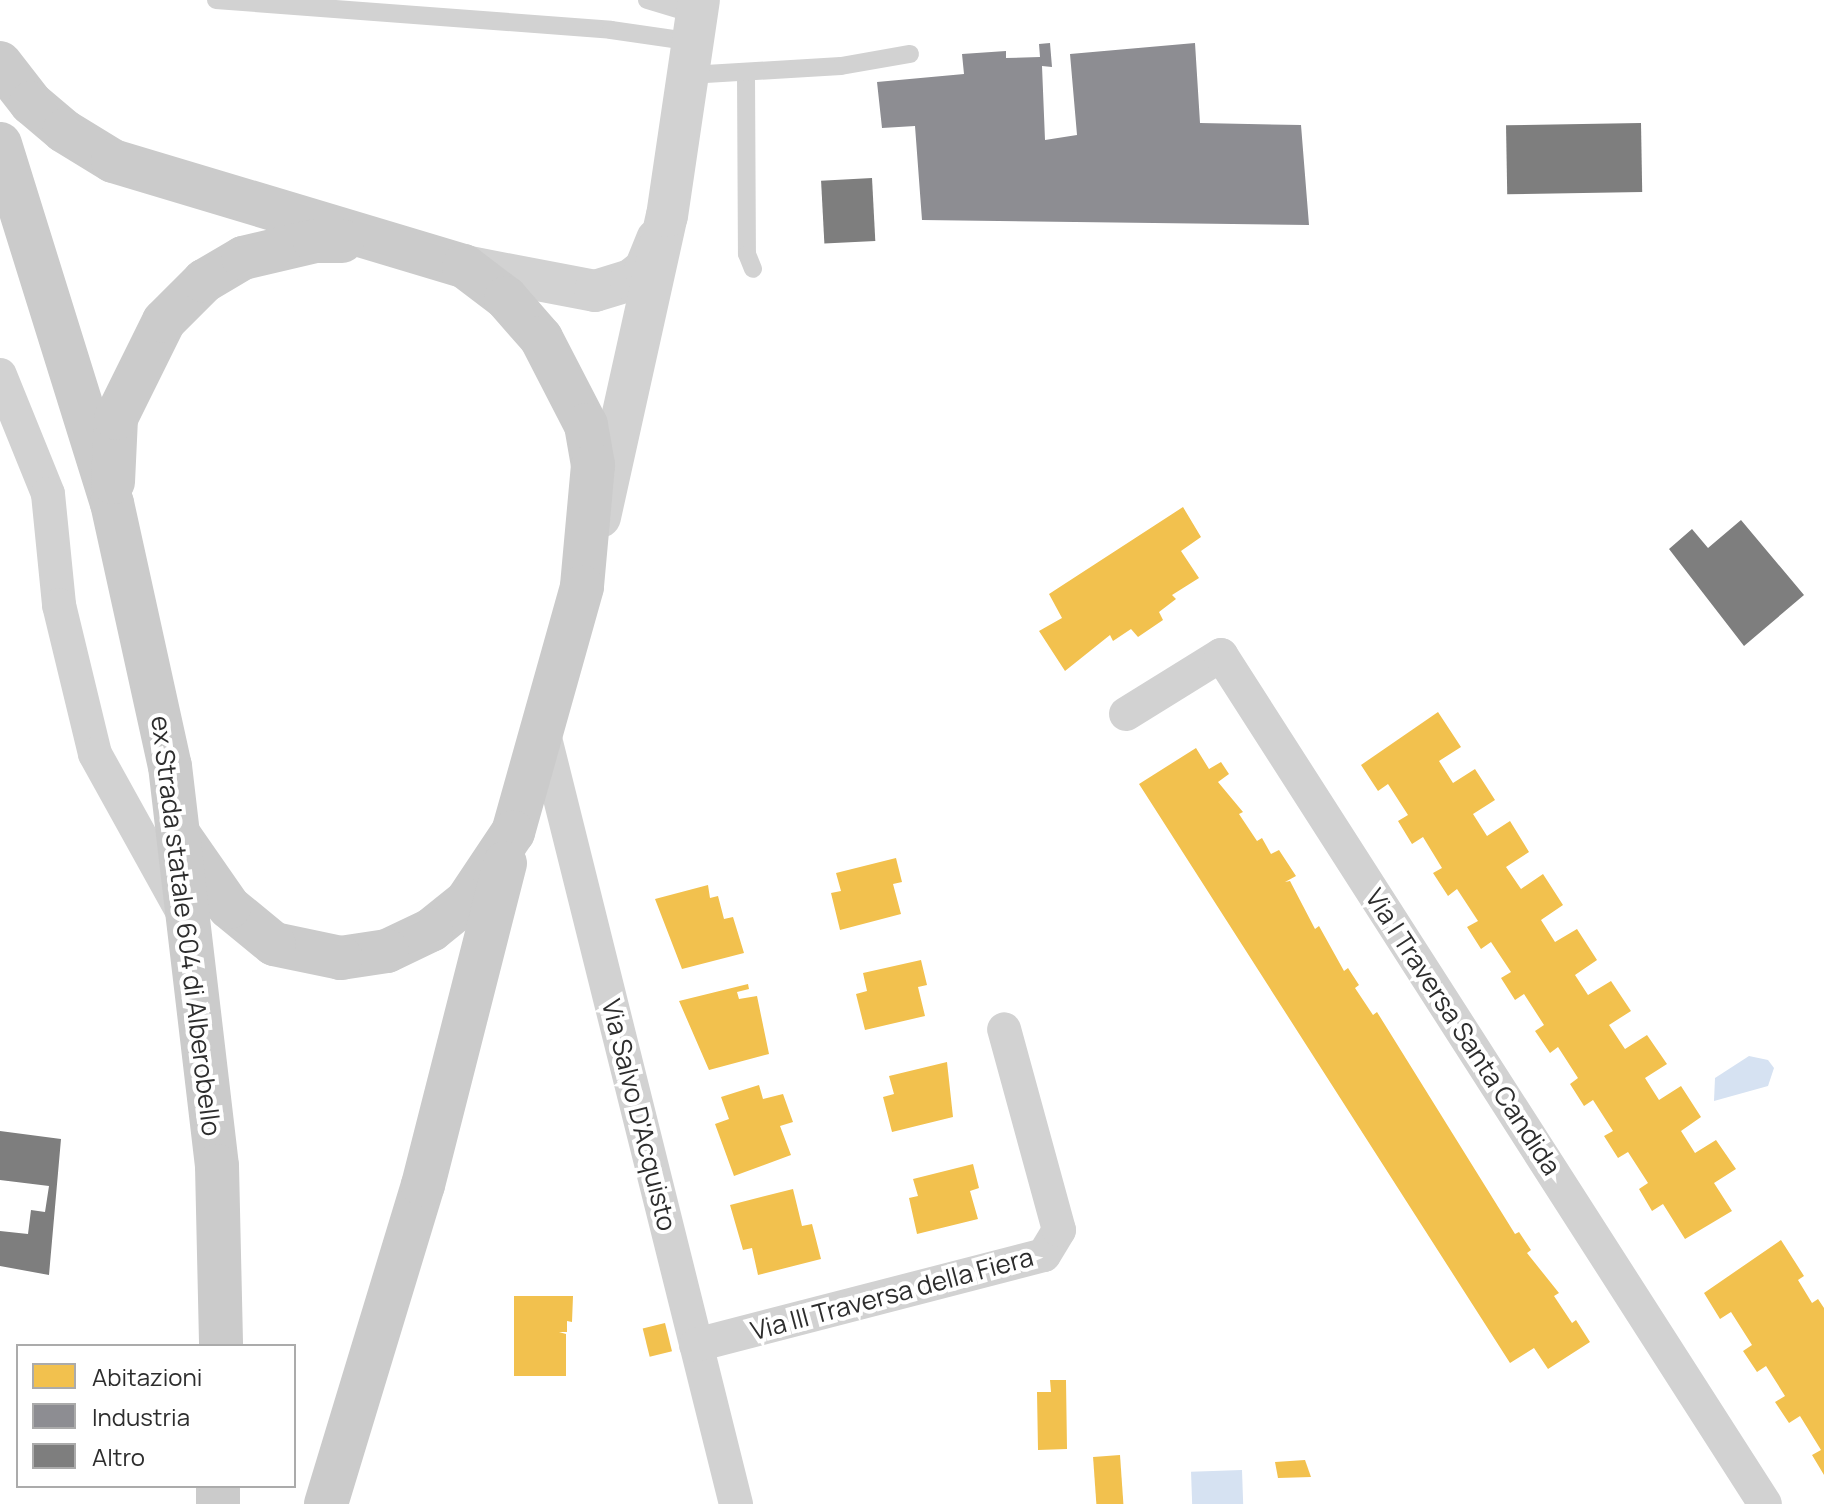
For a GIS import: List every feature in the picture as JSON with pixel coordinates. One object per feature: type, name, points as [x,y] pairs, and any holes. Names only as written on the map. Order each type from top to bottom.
[{"type":"main road","points":[[0,63],[31,103],[64,131],[113,161],[368,241],[464,266],[506,298],[541,338],[586,425],[593,465],[582,587],[513,832],[423,1185],[326,1504]]},
{"type":"main road","name":"ex Strada statale 604 di Alberobello","points":[[0,144],[112,503],[170,766],[218,1181],[221,1344]]},
{"type":"main road","points":[[112,503],[116,418],[164,321],[204,281],[243,258],[315,241],[368,241]]},
{"type":"main road","points":[[179,835],[229,907],[274,944],[341,958],[387,951],[431,930],[467,901],[513,832]]},
{"type":"street","points":[[582,587],[667,216],[695,33]]},
{"type":"street","points":[[464,266],[595,291],[631,280],[645,269],[667,216]]},
{"type":"street","points":[[0,375],[48,494],[59,605],[95,754],[191,927]]},
{"type":"street","name":"Via I Traversa Santa Candida","points":[[1126,714],[1221,655],[1765,1504]]},
{"type":"street","name":"Via Salvo D'Acquisto","points":[[542,726],[736,1504]]},
{"type":"street","name":"Via III Traversa della Fiera","points":[[696,1345],[1044,1255],[1059,1230],[1004,1029]]},
{"type":"lane","points":[[216,0],[611,30],[695,33]]},
{"type":"lane","points":[[647,0],[746,74],[910,54]]},
{"type":"lane","points":[[746,74],[747,254],[753,269]]},
{"type":"water","points":[[1749,1056],[1768,1060],[1774,1068],[1768,1086],[1714,1101],[1715,1078]]},
{"type":"water","points":[[1242,1470],[1243,1504],[1192,1504],[1191,1472]]},
{"type":"building: Abitazioni","points":[[1183,507],[1201,537],[1181,551],[1199,578],[1172,595],[1176,599],[1159,612],[1163,620],[1138,637],[1131,629],[1113,641],[1110,635],[1065,671],[1039,631],[1062,618],[1049,594]]},
{"type":"building: Abitazioni","points":[[1438,712],[1461,747],[1439,761],[1453,783],[1475,769],[1495,800],[1473,814],[1487,836],[1510,821],[1529,852],[1506,867],[1521,889],[1543,874],[1563,905],[1541,920],[1555,942],[1577,929],[1597,960],[1575,975],[1588,995],[1611,981],[1631,1011],[1609,1025],[1625,1049],[1647,1035],[1667,1064],[1645,1078],[1659,1100],[1681,1086],[1701,1117],[1681,1131],[1695,1153],[1716,1140],[1736,1169],[1714,1183],[1732,1211],[1685,1239],[1663,1204],[1652,1211],[1639,1189],[1648,1183],[1628,1152],[1618,1158],[1604,1136],[1613,1131],[1593,1100],[1584,1106],[1570,1084],[1578,1078],[1558,1047],[1550,1053],[1535,1031],[1544,1025],[1524,994],[1515,1000],[1501,978],[1511,972],[1491,942],[1481,949],[1467,927],[1478,921],[1457,889],[1448,896],[1433,873],[1442,868],[1423,837],[1412,844],[1398,821],[1408,815],[1388,784],[1378,791],[1361,765]]},
{"type":"building: Abitazioni","points":[[1196,748],[1209,769],[1221,762],[1229,774],[1218,782],[1243,812],[1239,814],[1257,841],[1262,838],[1271,854],[1279,850],[1296,876],[1285,882],[1290,881],[1315,929],[1319,926],[1344,971],[1348,968],[1359,985],[1355,988],[1373,1015],[1377,1012],[1515,1234],[1519,1232],[1531,1250],[1527,1253],[1559,1293],[1554,1296],[1572,1323],[1576,1320],[1590,1342],[1548,1369],[1534,1348],[1510,1363],[1139,784]]},
{"type":"building: Abitazioni","points":[[896,858],[902,882],[893,884],[901,914],[840,930],[831,893],[841,891],[836,873]]},
{"type":"building: Abitazioni","points":[[708,885],[710,898],[718,896],[724,919],[733,917],[744,953],[682,969],[655,899]]},
{"type":"building: Abitazioni","points":[[921,960],[927,985],[918,987],[925,1016],[865,1030],[856,994],[867,991],[863,973]]},
{"type":"building: Abitazioni","points":[[748,984],[749,989],[737,992],[739,999],[757,996],[769,1054],[709,1070],[679,1001]]},
{"type":"building: Abitazioni","points":[[947,1062],[953,1117],[892,1132],[883,1097],[894,1094],[889,1076]]},
{"type":"building: Abitazioni","points":[[759,1085],[763,1099],[783,1094],[793,1122],[780,1126],[791,1155],[734,1176],[715,1124],[729,1119],[721,1097]]},
{"type":"building: Abitazioni","points":[[973,1164],[979,1188],[970,1191],[978,1219],[917,1234],[909,1198],[918,1196],[913,1179]]},
{"type":"building: Abitazioni","points":[[793,1189],[802,1226],[812,1224],[821,1259],[758,1275],[752,1248],[743,1250],[730,1205]]},
{"type":"building: Abitazioni","points":[[1781,1240],[1804,1276],[1798,1280],[1812,1303],[1818,1299],[1824,1308],[1824,1475],[1812,1455],[1821,1450],[1800,1416],[1789,1423],[1775,1402],[1785,1396],[1766,1366],[1757,1372],[1743,1351],[1752,1345],[1731,1312],[1720,1319],[1704,1293]]},
{"type":"building: Abitazioni","points":[[514,1296],[573,1296],[572,1322],[567,1321],[567,1332],[559,1332],[566,1334],[566,1376],[514,1376]]},
{"type":"building: Abitazioni","points":[[665,1323],[672,1351],[650,1357],[643,1329]]},
{"type":"building: Abitazioni","points":[[1050,1380],[1066,1380],[1067,1449],[1038,1450],[1037,1392],[1051,1392]]},
{"type":"building: Abitazioni","points":[[1120,1455],[1123,1504],[1096,1504],[1093,1457]]},
{"type":"building: Abitazioni","points":[[1305,1460],[1311,1477],[1278,1478],[1275,1462]]},
{"type":"building: Industria","points":[[1050,43],[1052,67],[1042,66],[1045,140],[1077,135],[1070,54],[1195,43],[1200,123],[1301,125],[1309,225],[922,220],[915,126],[882,128],[877,82],[964,74],[962,54],[1006,51],[1006,58],[1040,57],[1039,44]]},
{"type":"building: Altro","points":[[1641,123],[1642,192],[1507,194],[1506,125]]},
{"type":"building: Altro","points":[[872,178],[875,241],[824,244],[821,181]]},
{"type":"building: Altro","points":[[1741,520],[1804,595],[1744,646],[1669,549],[1692,529],[1708,548]]},
{"type":"building: Altro","points":[[0,1131],[61,1139],[49,1275],[0,1266],[0,1231],[28,1234],[31,1210],[45,1212],[49,1186],[0,1180]]}]
